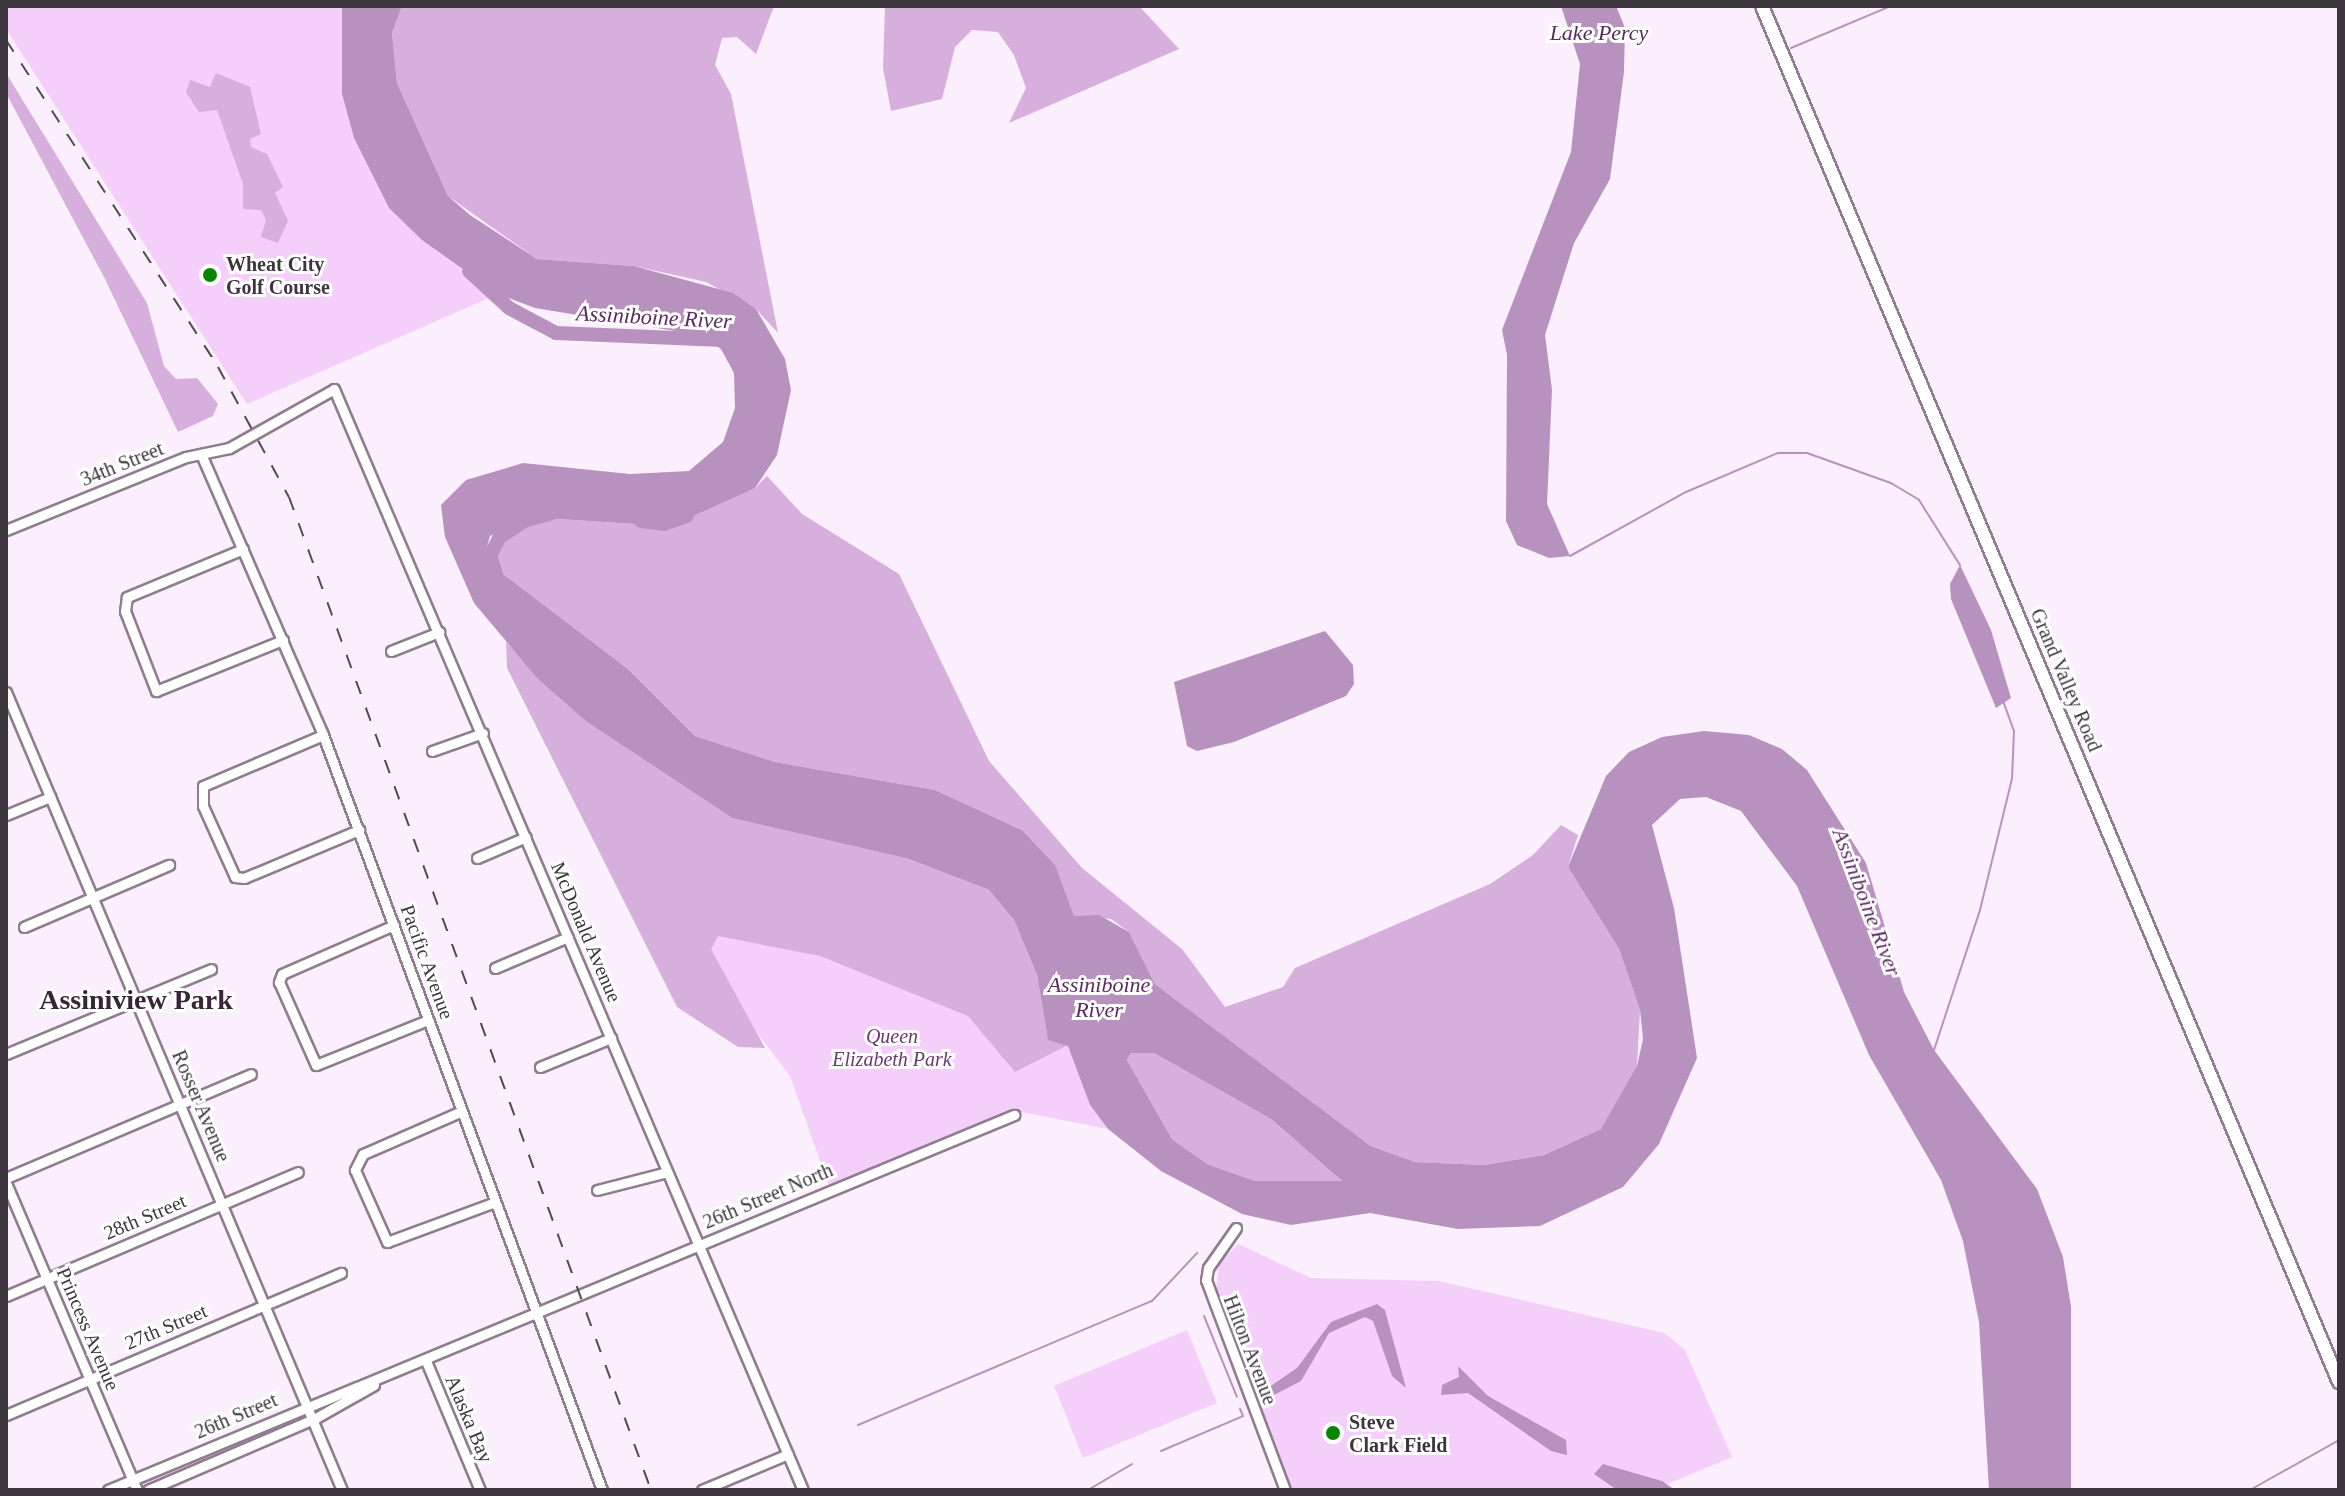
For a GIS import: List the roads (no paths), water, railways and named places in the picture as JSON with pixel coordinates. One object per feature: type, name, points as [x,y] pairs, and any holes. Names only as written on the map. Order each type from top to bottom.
[{"type":"main road","name":"Grand Valley Road","points":[[1762,6],[2336,1376],[2339,1390]]},
{"type":"street","name":"34th Street","points":[[6,530],[255,434],[334,389]]},
{"type":"street","name":"McDonald Avenue","points":[[334,389],[803,1490]]},
{"type":"street","name":"Pacific Avenue","points":[[201,454],[323,735],[602,1490]]},
{"type":"street","points":[[243,549],[127,597],[125,611],[156,691],[283,640]]},
{"type":"street","points":[[391,651],[439,632]]},
{"type":"street","name":"Rosser Avenue","points":[[6,692],[342,1490]]},
{"type":"street","points":[[432,751],[483,733]]},
{"type":"street","points":[[323,735],[203,786],[203,806],[235,877],[244,878],[359,830]]},
{"type":"street","points":[[6,815],[50,797]]},
{"type":"street","points":[[477,858],[526,837]]},
{"type":"street","points":[[24,927],[169,865]]},
{"type":"street","points":[[394,925],[282,974],[279,982],[316,1065],[428,1020]]},
{"type":"street","points":[[495,968],[568,937]]},
{"type":"street","points":[[6,1054],[211,969]]},
{"type":"street","points":[[540,1067],[611,1038]]},
{"type":"street","points":[[6,1181],[251,1074]]},
{"type":"street","points":[[462,1111],[363,1154],[355,1170],[387,1242],[495,1202]]},
{"type":"street","name":"26th Street North","points":[[537,1313],[1014,1115]]},
{"type":"street","name":"28th Street","points":[[6,1296],[298,1172]]},
{"type":"street","points":[[597,1190],[667,1172]]},
{"type":"street","name":"Princess Avenue","points":[[6,1181],[137,1490]]},
{"type":"street","name":"Hilton Avenue","points":[[1236,1228],[1208,1268],[1206,1280],[1285,1490]]},
{"type":"street","name":"27th Street","points":[[6,1415],[341,1273]]},
{"type":"street","name":"26th Street","points":[[108,1490],[307,1405],[380,1381],[537,1313]]},
{"type":"street","name":"Alaska Bay","points":[[426,1361],[480,1490]]},
{"type":"street","name":"26th Street","points":[[148,1490],[314,1419],[380,1381]]},
{"type":"street","points":[[702,1490],[788,1454]]},
{"type":"water","name":"Assiniboine River","points":[[342,6],[402,6],[392,33],[397,83],[448,196],[470,215],[537,259],[634,266],[733,293],[756,309],[785,359],[791,390],[777,455],[755,488],[684,520],[650,525],[528,517],[490,536],[486,550],[499,571],[628,669],[695,736],[775,762],[935,790],[1022,830],[1055,865],[1074,916],[1099,915],[1129,932],[1155,984],[1371,1146],[1415,1162],[1484,1165],[1544,1155],[1601,1129],[1637,1066],[1643,1039],[1640,1010],[1619,949],[1568,867],[1606,776],[1629,752],[1662,737],[1704,731],[1749,735],[1782,749],[1807,770],[1866,863],[1904,992],[1934,1050],[2037,1189],[2063,1257],[2071,1307],[2071,1490],[1989,1490],[1979,1322],[1963,1241],[1941,1180],[1869,1055],[1797,886],[1741,811],[1706,797],[1680,799],[1652,825],[1674,908],[1697,1058],[1659,1144],[1623,1187],[1540,1226],[1458,1229],[1370,1213],[1291,1225],[1242,1214],[1161,1171],[1108,1129],[1090,1105],[1068,1046],[1048,1040],[1037,975],[1014,920],[989,890],[909,859],[732,818],[587,722],[537,678],[474,603],[445,537],[441,505],[466,480],[523,463],[630,474],[689,471],[723,442],[735,408],[734,373],[721,349],[700,335],[535,308],[498,294],[422,240],[389,208],[354,138],[342,94]],"holes":[[[1131,1053],[1154,1053],[1271,1119],[1342,1181],[1255,1181],[1207,1164],[1172,1139],[1127,1060]]]},
{"type":"water","name":"Lake Percy","points":[[1561,6],[1616,6],[1625,28],[1624,72],[1610,179],[1574,243],[1545,335],[1552,390],[1547,504],[1570,556],[1549,558],[1517,545],[1506,521],[1507,355],[1502,330],[1571,152],[1580,64]]},
{"type":"water","points":[[1960,565],[1991,630],[2011,698],[1996,708],[1951,599],[1950,584]]},
{"type":"water","points":[[1325,631],[1353,665],[1354,684],[1346,696],[1234,742],[1197,751],[1187,746],[1174,682]]},
{"type":"water","points":[[1377,1304],[1385,1310],[1406,1388],[1392,1376],[1373,1321],[1365,1317],[1329,1333],[1301,1381],[1260,1402],[1262,1392],[1297,1368],[1331,1322]]},
{"type":"water","points":[[1458,1366],[1488,1396],[1566,1440],[1567,1455],[1551,1451],[1468,1393],[1441,1395],[1442,1385],[1459,1377]]},
{"type":"water","points":[[1603,1464],[1662,1481],[1675,1490],[1617,1490],[1594,1474]]},
{"type":"waterway","points":[[1791,48],[1891,6]]},
{"type":"waterway","name":"Assiniboine River","points":[[469,271],[509,308],[556,333],[723,340]]},
{"type":"waterway","points":[[1570,556],[1686,492],[1778,453],[1807,453],[1891,483],[1919,500],[1960,565]]},
{"type":"waterway","name":"Assiniboine River","points":[[496,574],[490,556],[499,538],[524,521],[552,513]]},
{"type":"waterway","name":"Assiniboine River","points":[[641,521],[664,524],[687,516]]},
{"type":"waterway","points":[[1934,1050],[1980,910],[2012,779],[2014,731],[2004,703]]},
{"type":"waterway","points":[[858,1425],[1152,1301],[1197,1253]]},
{"type":"waterway","points":[[1204,1316],[1237,1397]]},
{"type":"waterway","points":[[1161,1451],[1243,1416],[1240,1409]]},
{"type":"waterway","points":[[2250,1490],[2339,1440]]},
{"type":"waterway","points":[[1088,1490],[1132,1464]]},
{"type":"railway","points":[[6,40],[218,367],[289,497],[651,1490]]},
{"type":"place","name":"Wheat City Golf Course","points":[[210,275]]},
{"type":"place","name":"Steve Clark Field","points":[[1333,1433]]},
{"type":"district","name":"Assiniview Park","points":[[136,1000]]},
{"type":"park label","name":"Queen Elizabeth Park","points":[[892,1048]]}]
